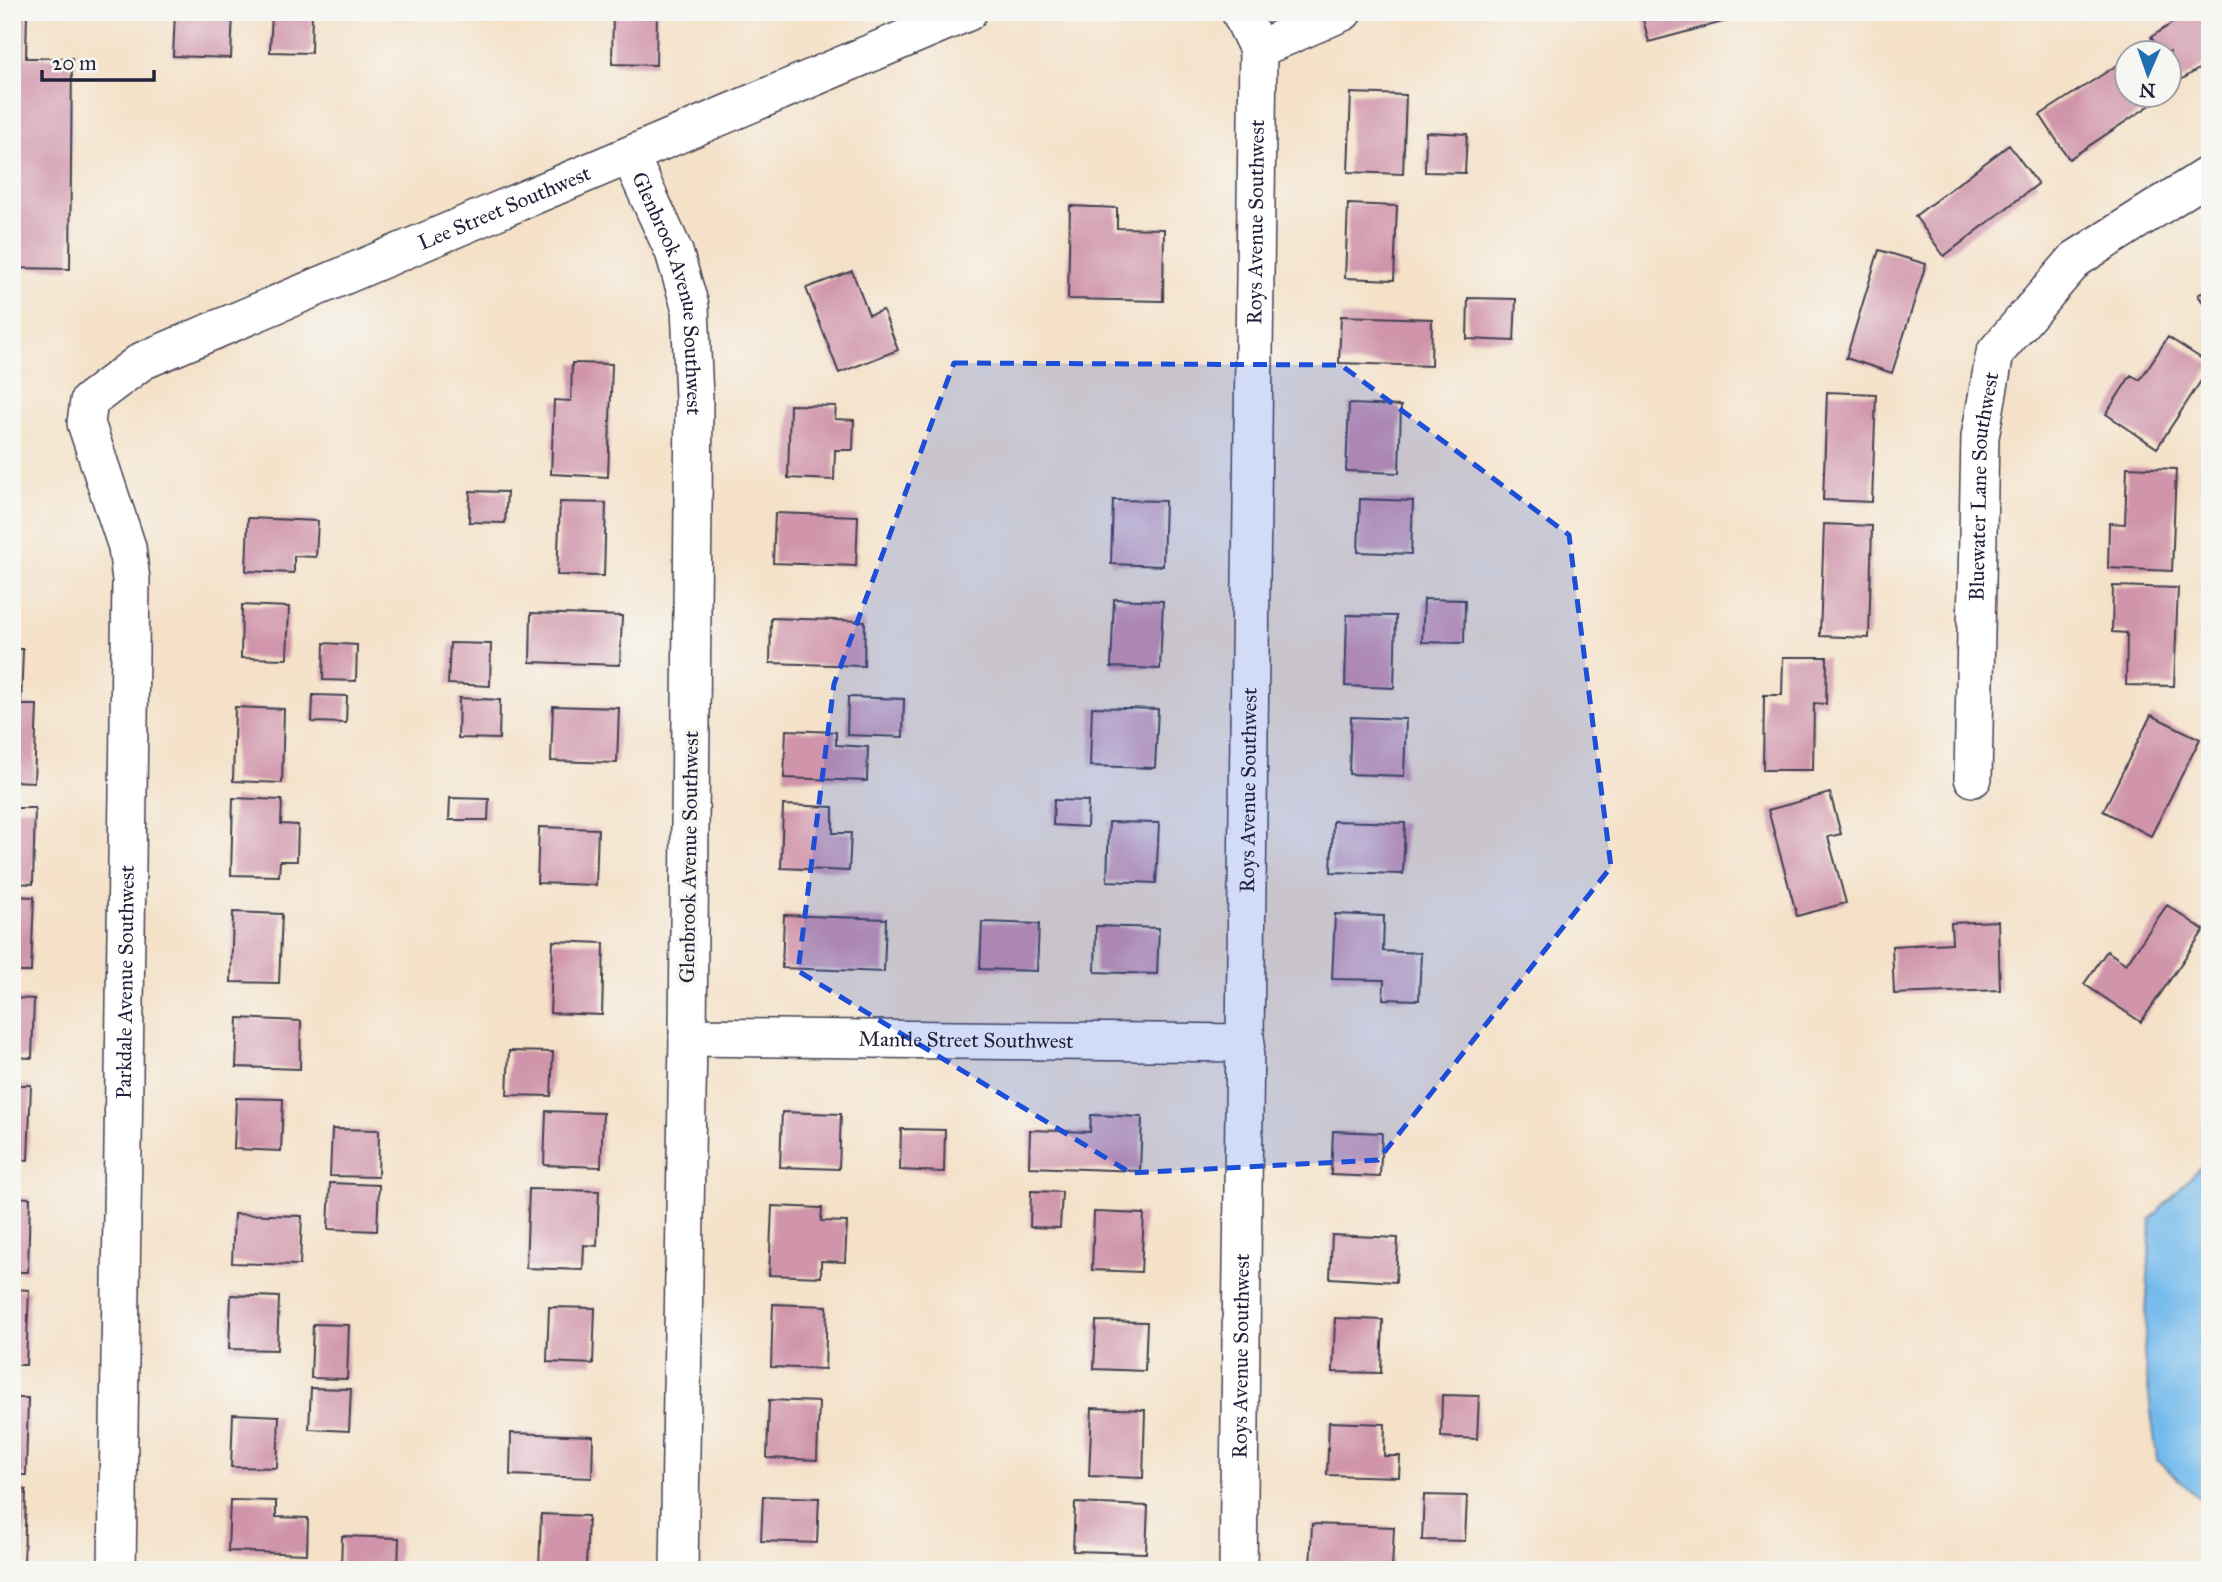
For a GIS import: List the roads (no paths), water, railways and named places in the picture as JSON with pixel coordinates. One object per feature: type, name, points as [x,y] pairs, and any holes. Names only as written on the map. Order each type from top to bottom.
[{"type":"street","name":"Lee Street Southwest","points":[[89,401],[142,361],[968,12]]},
{"type":"street","name":"Roys Avenue Southwest","points":[[1238,1570],[1258,48],[1240,12]]},
{"type":"street","points":[[1258,48],[1343,12]]},
{"type":"street","name":"Glenbrook Avenue Southwest","points":[[630,156],[674,251],[690,306],[694,398],[688,1037],[679,1570]]},
{"type":"street","name":"Bluewater Lane Southwest","points":[[1973,778],[1980,437],[1995,353],[2076,259],[2210,174]]},
{"type":"street","name":"Parkdale Avenue Southwest","points":[[89,401],[86,423],[127,547],[131,580],[117,1570]]},
{"type":"street","name":"Mantle Street Southwest","points":[[688,1037],[1246,1042]]},
{"type":"water","points":[[2210,1160],[2210,1508],[2157,1460],[2144,1355],[2151,1219],[2204,1163]]}]
